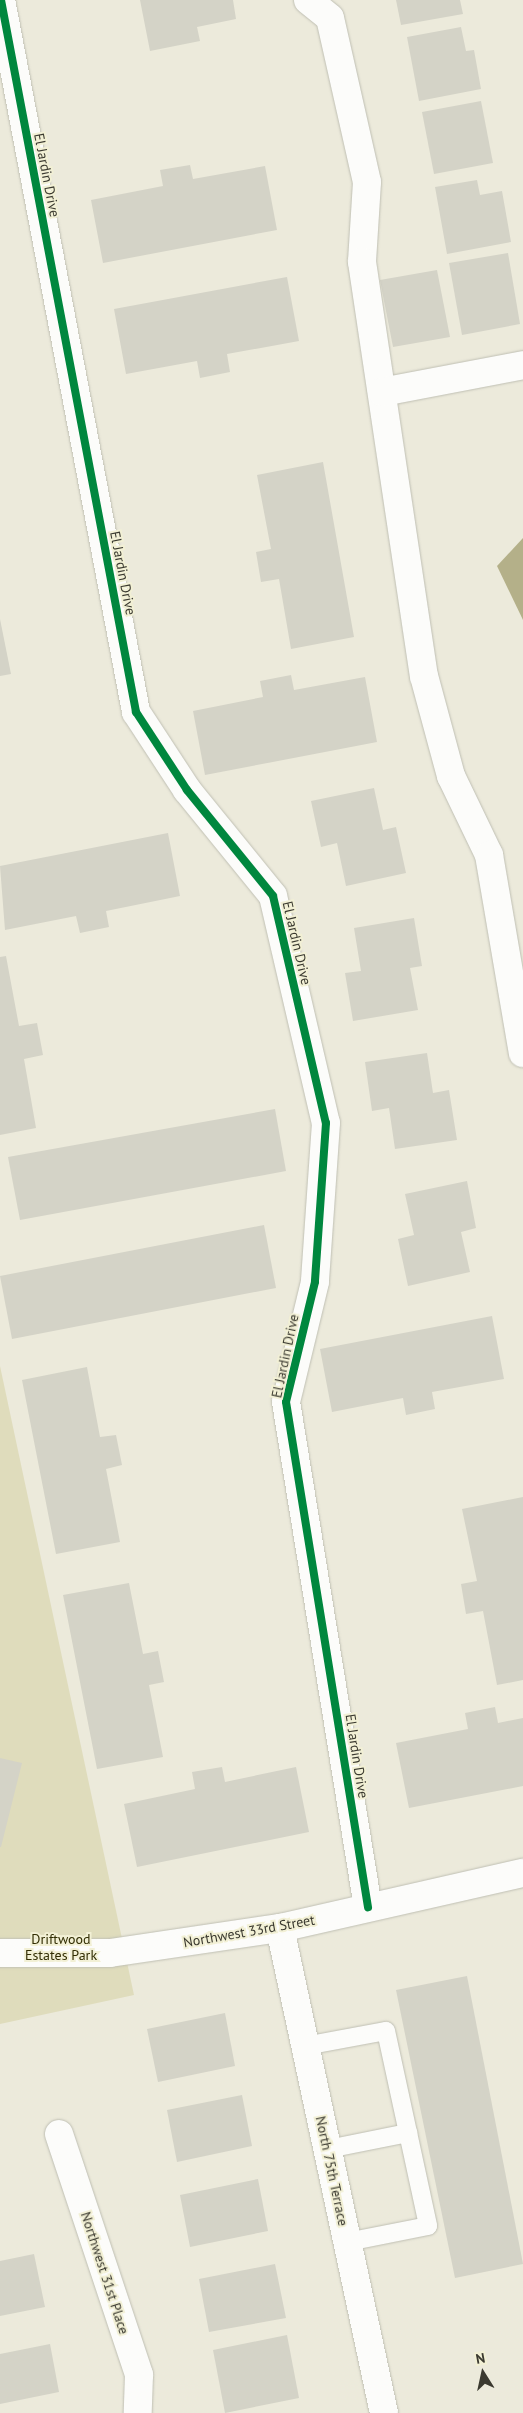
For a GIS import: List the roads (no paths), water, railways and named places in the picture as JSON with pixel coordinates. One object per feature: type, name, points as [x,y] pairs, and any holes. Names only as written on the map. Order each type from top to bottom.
[{"type":"street","name":"El Jardin Drive","points":[[1,0],[136,712],[187,790],[273,896],[326,1124],[315,1282],[286,1402],[368,1907]]},
{"type":"street","points":[[308,0],[330,18],[367,182],[362,262],[424,676],[450,776],[489,855],[523,1053]]},
{"type":"street","points":[[382,392],[523,365]]},
{"type":"street","name":"Northwest 33rd Street","points":[[0,1953],[110,1953],[280,1928],[523,1873]]},
{"type":"street","name":"North 75th Terrace","points":[[280,1928],[384,2413]]},
{"type":"street","name":"Northwest 31st Place","points":[[59,2134],[139,2375],[138,2413]]},
{"type":"lane","points":[[305,2046],[386,2030],[428,2226],[347,2242]]},
{"type":"lane","points":[[328,2149],[408,2133]]},
{"type":"park label","name":"Driftwood Estates Park","points":[[61,1948]]}]
